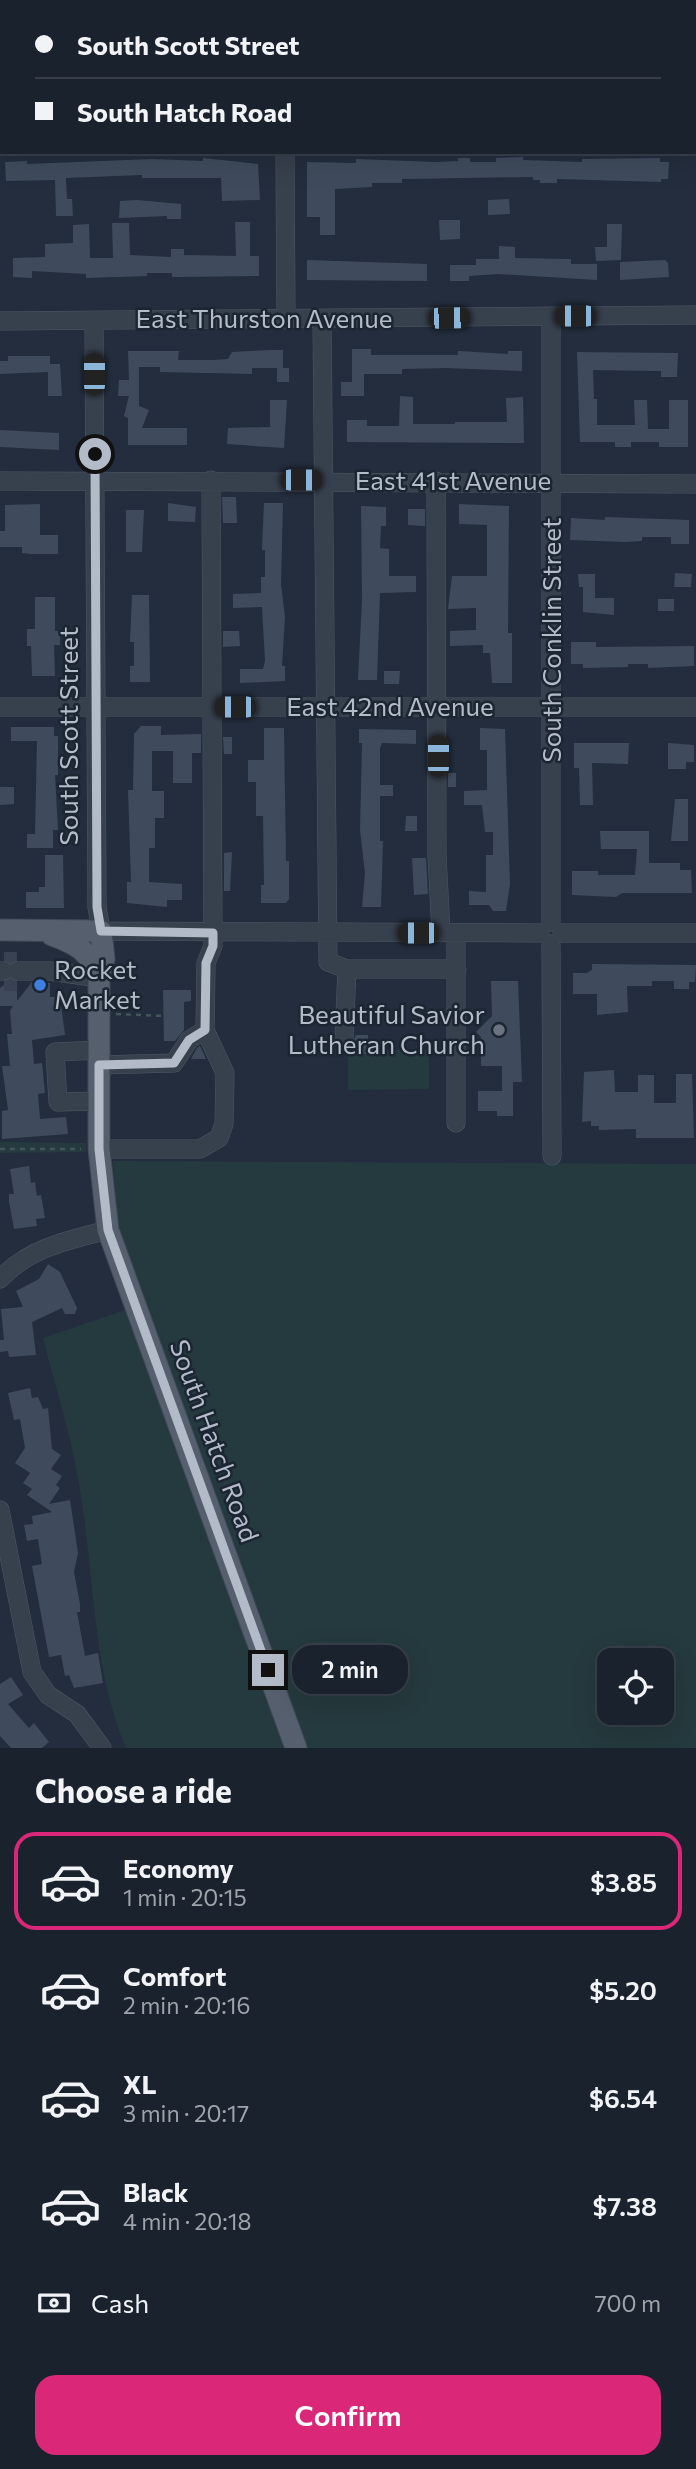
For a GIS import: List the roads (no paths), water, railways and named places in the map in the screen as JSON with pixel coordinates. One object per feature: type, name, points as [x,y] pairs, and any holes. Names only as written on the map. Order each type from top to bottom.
[{"type":"main road","points":[[0,930],[101,931]]},
{"type":"main road","points":[[41,930],[84,949],[93,959],[99,978]]},
{"type":"main road","name":"South Scott Street","points":[[91,1149],[99,1101],[99,978],[104,959],[101,931]]},
{"type":"main road","name":"South Hatch Road","points":[[91,1149],[108,1230],[296,1748]]},
{"type":"street","points":[[285,154],[286,320]]},
{"type":"street","name":"East Thurston Avenue","points":[[0,321],[696,315]]},
{"type":"street","name":"South Conklin Street","points":[[551,316],[552,1156]]},
{"type":"street","points":[[322,319],[328,962],[347,969],[457,969]]},
{"type":"street","name":"South Scott Street","points":[[94,321],[97,907],[101,931]]},
{"type":"street","points":[[91,1149],[200,1149],[219,1138],[224,1124],[225,1073],[205,1030],[206,963],[213,946],[211,480]]},
{"type":"street","name":"East 41st Avenue","points":[[0,481],[323,480],[696,484]]},
{"type":"street","points":[[436,481],[437,855],[457,969],[456,1123]]},
{"type":"street","name":"East 42nd Avenue","points":[[0,707],[696,707]]},
{"type":"street","points":[[101,931],[696,933]]},
{"type":"street","points":[[344,1039],[347,969]]},
{"type":"street","points":[[7,971],[50,971],[99,978]]},
{"type":"street","points":[[99,1101],[58,1102],[55,1052],[174,1063],[189,1040],[205,1030]]},
{"type":"street","points":[[1,1278],[19,1261],[55,1243],[108,1230]]},
{"type":"street","points":[[0,1510],[32,1672],[48,1695],[77,1714],[102,1748]]},
{"type":"tunnel","points":[[4,961],[17,961]]},
{"type":"tunnel","points":[[4,982],[17,982]]},
{"type":"place","name":"Rocket Market","points":[[40,985]]},
{"type":"place","name":"Beautiful Savior Lutheran Church","points":[[499,1030]]}]
